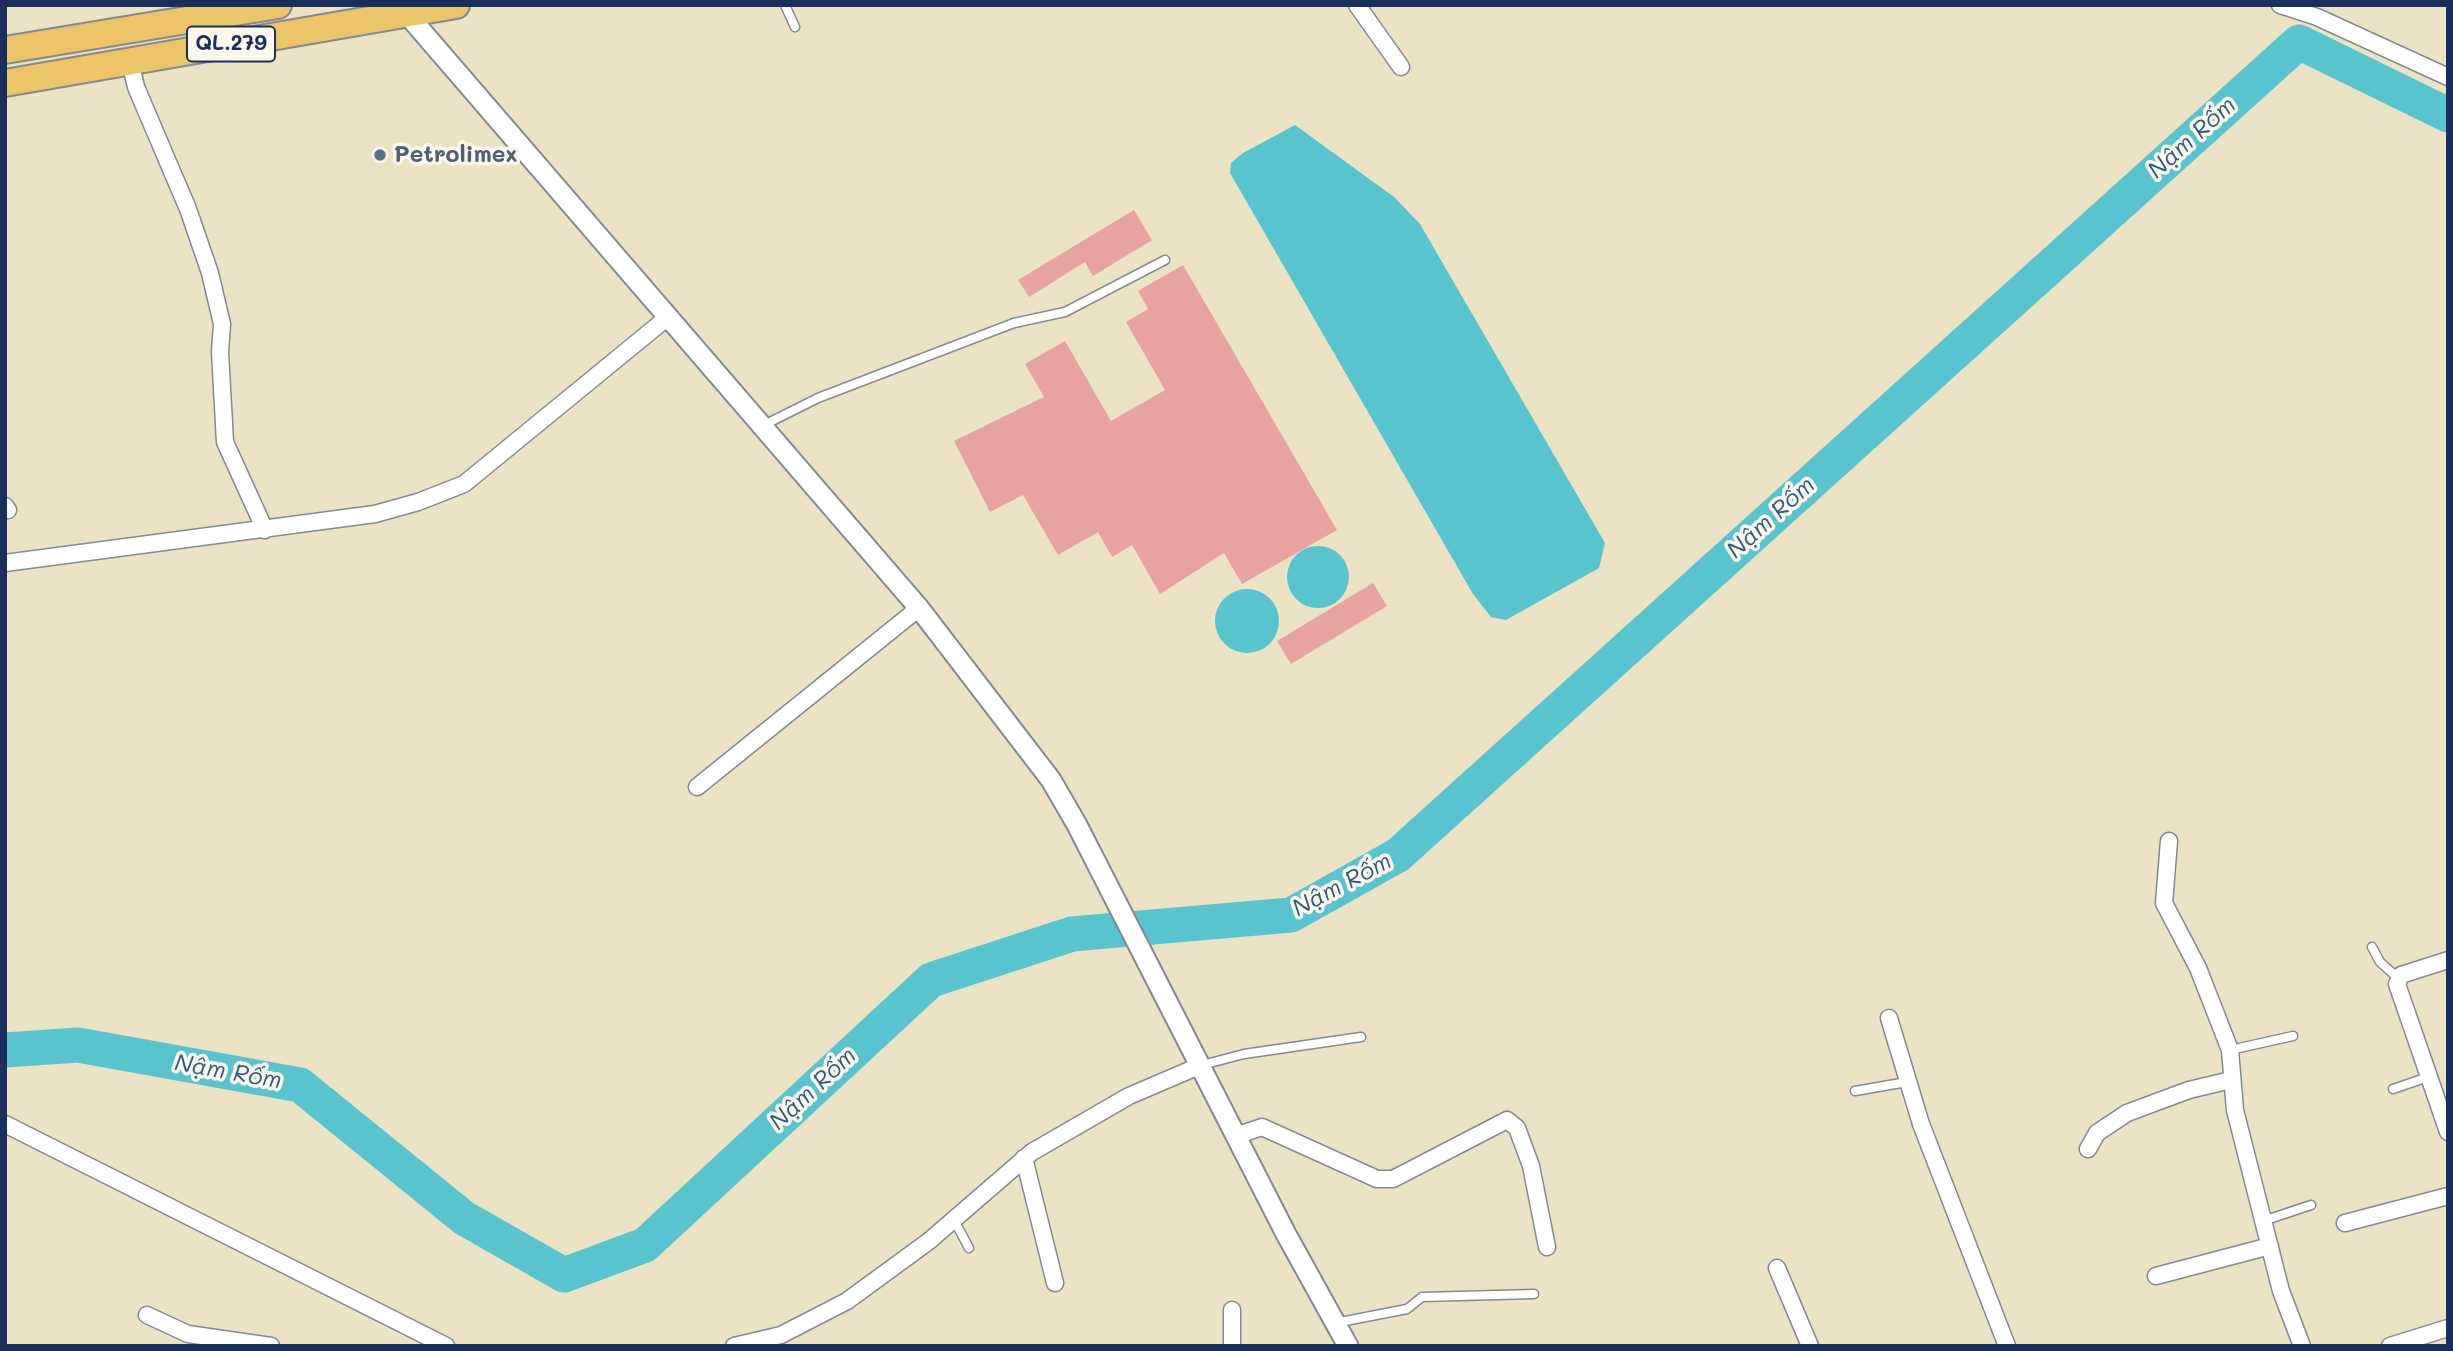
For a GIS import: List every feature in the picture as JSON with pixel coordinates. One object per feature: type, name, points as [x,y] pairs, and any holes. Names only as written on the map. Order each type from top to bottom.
[{"type":"highway","name":"QL.279","points":[[5,50],[278,5]]},
{"type":"highway","name":"QL.279","points":[[5,83],[403,10],[456,5]]},
{"type":"street","points":[[1357,5],[1401,67]]},
{"type":"street","points":[[2280,5],[2317,17],[2448,77]]},
{"type":"street","points":[[403,10],[919,608],[1023,741],[1077,825],[1235,1136],[1348,1346]]},
{"type":"street","points":[[130,61],[136,87],[188,209],[210,273],[222,324],[220,352],[225,442],[265,530]]},
{"type":"street","points":[[5,563],[375,514],[418,502],[464,484],[668,317]]},
{"type":"street","points":[[697,787],[919,608]]},
{"type":"street","points":[[2169,841],[2164,903],[2198,968],[2231,1050],[2235,1110],[2281,1291],[2302,1346]]},
{"type":"street","points":[[2448,960],[2398,978],[2397,984],[2448,1132]]},
{"type":"street","points":[[1889,1018],[1907,1082],[2007,1346]]},
{"type":"street","points":[[734,1346],[781,1335],[847,1301],[929,1241],[1024,1158],[1195,1058]]},
{"type":"street","points":[[2088,1149],[2097,1133],[2127,1113],[2189,1090],[2231,1080]]},
{"type":"street","points":[[1235,1136],[1262,1127],[1377,1179],[1393,1179],[1495,1123],[1507,1120],[1517,1128],[1531,1166],[1547,1247]]},
{"type":"street","points":[[5,1124],[446,1346]]},
{"type":"street","points":[[1024,1158],[1055,1283]]},
{"type":"street","points":[[2345,1223],[2448,1196]]},
{"type":"street","points":[[2156,1276],[2270,1246]]},
{"type":"street","points":[[1777,1268],[1810,1346]]},
{"type":"street","points":[[1231,1346],[1232,1310]]},
{"type":"street","points":[[147,1315],[188,1334],[271,1346]]},
{"type":"street","points":[[2390,1346],[2448,1328]]},
{"type":"lane","points":[[785,5],[795,27]]},
{"type":"lane","points":[[762,426],[818,398],[1014,323],[1065,312],[1165,260]]},
{"type":"lane","points":[[2372,947],[2380,962],[2398,978]]},
{"type":"lane","points":[[2231,1050],[2292,1036]]},
{"type":"lane","points":[[1195,1058],[1244,1054],[1361,1037]]},
{"type":"lane","points":[[2393,1089],[2428,1077]]},
{"type":"lane","points":[[1854,1091],[1907,1082]]},
{"type":"lane","points":[[2263,1221],[2311,1205]]},
{"type":"lane","points":[[954,1219],[969,1248]]},
{"type":"lane","points":[[1335,1323],[1407,1308],[1422,1297],[1534,1294]]},
{"type":"water","points":[[1295,125],[1394,197],[1420,224],[1605,543],[1599,568],[1506,620],[1491,617],[1473,594],[1230,173],[1231,163],[1243,153]]},
{"type":"water","points":[[1318,546],[1330,548],[1340,555],[1347,565],[1347,589],[1340,599],[1330,606],[1318,608],[1306,606],[1296,599],[1289,589],[1287,577],[1289,565],[1296,555],[1306,548]]},
{"type":"water","points":[[1247,589],[1259,591],[1270,598],[1277,609],[1277,633],[1270,644],[1259,651],[1247,653],[1235,651],[1224,644],[1217,633],[1215,621],[1217,609],[1224,598],[1235,591]]},
{"type":"building","points":[[1134,210],[1152,240],[1093,276],[1085,262],[1029,297],[1018,280]]},
{"type":"building","points":[[1183,265],[1337,530],[1242,584],[1224,553],[1160,594],[1132,545],[1112,557],[1098,532],[1058,555],[1023,495],[990,512],[954,441],[1044,397],[1025,364],[1065,341],[1111,421],[1165,390],[1126,322],[1148,309],[1138,291]]},
{"type":"building","points":[[1373,583],[1387,606],[1291,664],[1277,641]]},
{"type":"waterway","name":"Nậm Rốm","points":[[5,1050],[78,1045],[300,1085],[464,1218],[564,1275],[645,1245],[931,980],[1072,934],[1291,915],[1398,855],[2299,42],[2448,115]]},
{"type":"place","name":"Petrolimex","points":[[380,155]]}]
